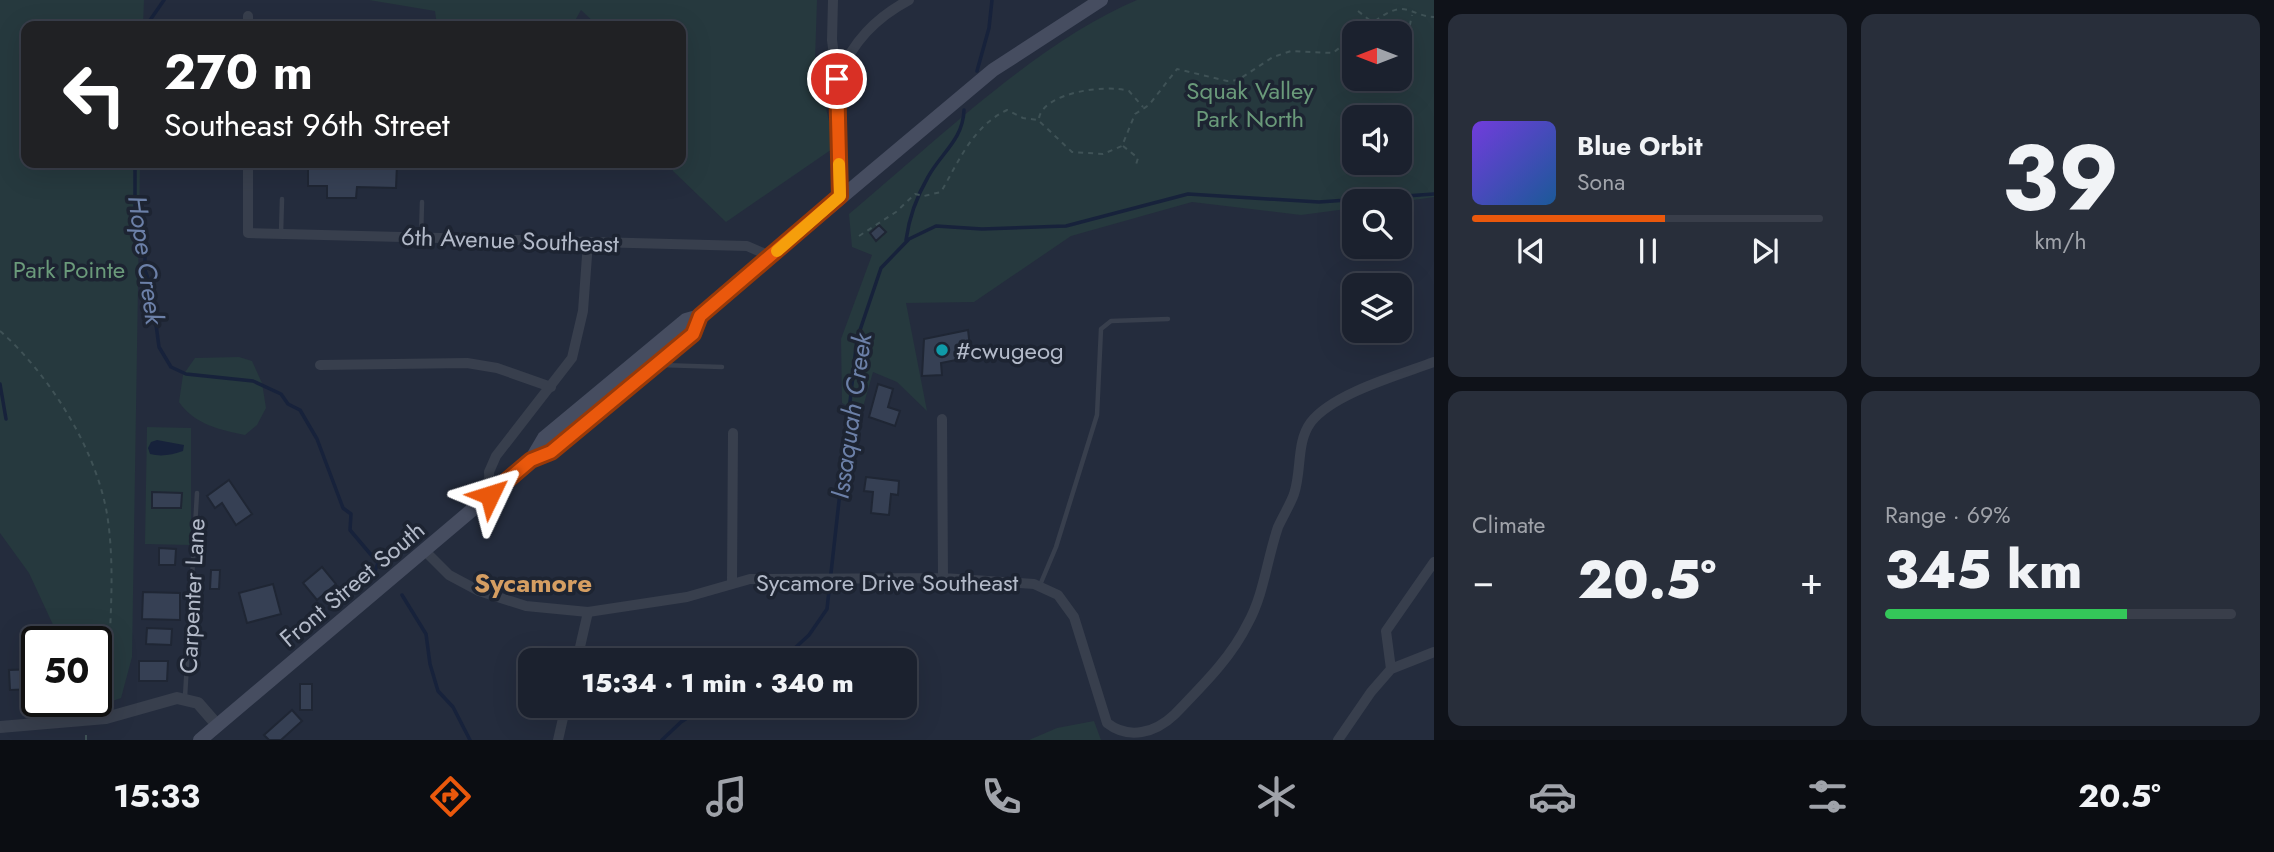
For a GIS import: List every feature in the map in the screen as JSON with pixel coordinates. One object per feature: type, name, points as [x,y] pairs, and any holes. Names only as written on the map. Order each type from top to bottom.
[{"type":"main road","name":"Front Street South","points":[[200,740],[531,460],[551,452],[686,320],[700,316],[993,70],[1101,0]]},
{"type":"main road","name":"Front Street South","points":[[617,386],[657,363],[693,334],[700,316]]},
{"type":"street","points":[[834,0],[832,40],[837,79],[840,196]]},
{"type":"street","points":[[837,79],[848,52],[860,37],[909,0]]},
{"type":"street","name":"6th Avenue Southeast","points":[[248,168],[248,233],[747,246],[770,256]]},
{"type":"street","points":[[490,495],[489,472],[496,456],[564,371],[577,345],[588,243]]},
{"type":"street","name":"Sycamore Drive Southeast","points":[[425,552],[462,583],[491,596],[526,606],[588,612],[687,597],[732,582],[815,578],[1022,581],[1058,595],[1074,617],[1107,723],[1114,730],[1130,736],[1151,733],[1161,727],[1221,665],[1249,622],[1279,525],[1294,495],[1302,445],[1313,420],[1323,410],[1343,399],[1434,362]]},
{"type":"street","points":[[320,365],[467,363],[497,368],[551,387]]},
{"type":"street","points":[[942,419],[943,578]]},
{"type":"street","points":[[732,582],[733,433]]},
{"type":"street","points":[[1391,669],[1386,631],[1434,562]]},
{"type":"street","points":[[580,648],[588,612]]},
{"type":"street","points":[[1338,740],[1371,692],[1391,669],[1434,652]]},
{"type":"street","points":[[0,727],[97,719],[165,700],[185,698],[198,704],[218,726]]},
{"type":"street","points":[[558,740],[563,718]]},
{"type":"lane","points":[[281,234],[282,199]]},
{"type":"lane","points":[[421,238],[422,202]]},
{"type":"lane","points":[[1039,586],[1064,525],[1097,415],[1101,329],[1111,321],[1168,319]]},
{"type":"lane","points":[[657,363],[675,367],[722,367]]},
{"type":"lane","name":"Carpenter Lane","points":[[185,698],[197,493]]},
{"type":"path","points":[[1376,21],[1395,10],[1404,9],[1413,14],[1434,17]]},
{"type":"path","points":[[1358,11],[1370,21]]},
{"type":"path","points":[[1411,21],[1413,14]]},
{"type":"path","points":[[859,236],[896,212],[915,194],[924,197],[941,192],[954,164],[989,118],[1007,110],[1023,118],[1038,120],[1052,130],[1068,150],[1102,154],[1122,146],[1135,119],[1177,69],[1227,81],[1238,80],[1273,57],[1291,51],[1333,52],[1342,45]]},
{"type":"path","points":[[1038,120],[1042,108],[1049,102],[1082,93],[1119,88],[1129,91],[1144,107]]},
{"type":"path","points":[[1122,146],[1138,158],[1135,169]]},
{"type":"path","points":[[0,331],[52,388],[72,418],[107,512],[111,575],[109,626]]},
{"type":"path","points":[[86,729],[86,740]]},
{"type":"green space","name":"Park Pointe","points":[[0,0],[144,0],[143,21],[21,21],[21,168],[140,168],[132,657],[121,698],[112,701],[112,626],[54,626],[29,573],[0,533]]},
{"type":"green space","points":[[369,0],[817,0],[815,61],[835,147],[726,222],[672,168],[686,168],[686,21],[593,21],[581,10],[575,21],[436,21],[435,11]]},
{"type":"green space","name":"Squak Valley Park North","points":[[1137,0],[1434,0],[1434,197],[1412,200],[1412,189],[1342,189],[1342,210],[1301,215],[1192,202],[1071,236],[974,302],[906,303],[927,411],[897,382],[873,372],[861,414],[842,403],[841,339],[872,255],[852,247],[849,214],[987,96],[1062,41],[1099,18]]},
{"type":"green space","points":[[239,357],[252,361],[262,383],[266,408],[257,425],[245,435],[200,421],[179,402],[183,375],[195,358]]},
{"type":"green space","points":[[147,427],[191,428],[191,545],[145,544]]},
{"type":"green space","points":[[1094,721],[1101,740],[1029,740],[1057,728]]},
{"type":"water","points":[[157,440],[184,445],[183,451],[166,455],[150,454],[148,448],[151,442]]},
{"type":"building","points":[[308,168],[397,168],[396,188],[357,187],[356,198],[327,198],[327,186],[308,186]]},
{"type":"building","points":[[879,225],[886,232],[876,241],[870,233]]},
{"type":"building","name":"#cwugeog","points":[[968,330],[970,347],[961,347],[961,359],[941,363],[942,375],[922,376],[924,339]]},
{"type":"building","name":"#cwugeog","points":[[878,384],[893,389],[888,407],[900,411],[895,426],[869,417]]},
{"type":"building","points":[[866,477],[899,481],[898,495],[891,494],[889,515],[871,513],[873,492],[864,491]]},
{"type":"building","points":[[229,480],[252,514],[236,525],[222,503],[215,508],[207,496]]},
{"type":"building","points":[[152,492],[182,493],[181,508],[152,508]]},
{"type":"building","points":[[159,548],[176,549],[175,565],[159,565]]},
{"type":"building","points":[[322,567],[336,584],[317,600],[303,583]]},
{"type":"building","points":[[211,570],[220,570],[219,589],[210,589]]},
{"type":"building","points":[[273,584],[281,614],[247,623],[239,593]]},
{"type":"building","points":[[143,592],[180,593],[180,620],[142,619]]},
{"type":"building","points":[[147,628],[172,629],[171,645],[146,644]]},
{"type":"building","points":[[139,661],[168,661],[167,681],[139,681]]},
{"type":"building","points":[[9,670],[21,670],[21,690],[10,690]]},
{"type":"building","points":[[300,684],[312,684],[312,710],[300,710]]},
{"type":"building","points":[[292,710],[302,721],[281,740],[269,740],[264,735]]},
{"type":"waterway","name":"Hope Creek","points":[[149,21],[164,0]]},
{"type":"waterway","points":[[977,71],[989,28],[992,0]]},
{"type":"waterway","points":[[906,240],[911,215],[920,192],[933,168],[956,138],[964,110]]},
{"type":"waterway","name":"Hope Creek","points":[[135,168],[135,215],[145,246],[145,270],[151,287],[159,347],[171,367],[186,374],[253,381],[281,394],[288,404],[300,410],[317,439],[343,508],[351,514],[350,530],[378,563],[375,571]]},
{"type":"waterway","name":"Issaquah Creek","points":[[795,648],[809,635],[827,609],[857,339],[881,268],[909,239],[936,226],[982,229],[1066,226],[1188,194],[1319,202],[1434,194]]},
{"type":"waterway","points":[[0,384],[6,419]]},
{"type":"waterway","name":"Hope Creek","points":[[402,595],[426,634],[430,664],[438,691],[453,707],[470,740]]},
{"type":"waterway","name":"Issaquah Creek","points":[[662,740],[687,718]]},
{"type":"slow traffic","points":[[777,251],[840,196],[839,164]]},
{"type":"place","name":"#cwugeog","points":[[942,350]]},
{"type":"district","name":"Sycamore","points":[[533,583]]},
{"type":"route","points":[[490,495],[531,460],[551,452],[693,334],[700,316],[840,196],[837,79]]}]
